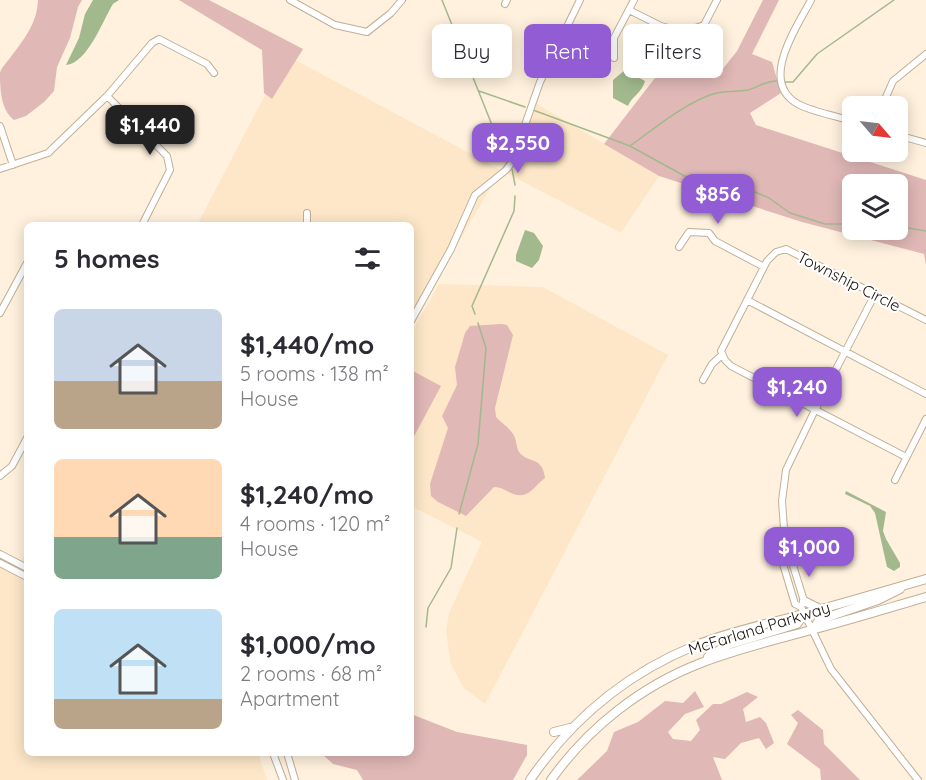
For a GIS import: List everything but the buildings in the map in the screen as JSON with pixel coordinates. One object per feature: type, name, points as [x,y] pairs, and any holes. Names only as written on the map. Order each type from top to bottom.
[{"type":"main road","name":"McFarland Parkway","points":[[530,780],[572,728],[615,690],[671,657],[803,607],[820,609],[926,579]]},
{"type":"main road","points":[[813,630],[819,620],[893,594],[906,585]]},
{"type":"main road","name":"McFarland Parkway","points":[[551,780],[576,749],[610,717],[646,690],[700,663],[926,597]]},
{"type":"main road","points":[[700,663],[728,645],[797,624],[803,607],[820,609]]},
{"type":"main road","points":[[554,732],[572,728]]},
{"type":"street","points":[[290,0],[335,25],[367,32],[391,13],[402,0]]},
{"type":"street","points":[[414,316],[451,249],[475,195],[506,170],[512,162],[540,82],[580,0]]},
{"type":"street","points":[[614,57],[614,38],[633,0]]},
{"type":"street","points":[[628,10],[661,26],[684,32],[704,25],[717,0]]},
{"type":"street","points":[[811,0],[781,60],[780,76],[785,90],[797,104],[842,118]]},
{"type":"street","points":[[0,169],[48,153],[107,96],[159,39],[207,64],[214,73]]},
{"type":"street","points":[[886,96],[893,81],[926,54]]},
{"type":"street","points":[[107,96],[167,156],[170,170],[144,222]]},
{"type":"street","points":[[0,126],[13,165]]},
{"type":"street","points":[[908,138],[926,143]]},
{"type":"street","points":[[307,213],[307,222]]},
{"type":"street","points":[[680,247],[689,232],[709,233],[715,241],[764,267]]},
{"type":"street","name":"Township Circle","points":[[703,381],[712,364],[722,355],[724,345],[764,267],[776,252],[786,249],[926,320]]},
{"type":"street","points":[[0,312],[24,268]]},
{"type":"street","points":[[875,294],[786,470],[782,501],[786,556],[792,562],[803,607],[831,669],[919,780],[926,774]]},
{"type":"street","points":[[747,300],[926,394]]},
{"type":"street","points":[[722,355],[731,366],[906,458]]},
{"type":"street","points":[[895,480],[926,419]]},
{"type":"street","points":[[0,476],[12,466],[24,444]]},
{"type":"street","points":[[0,554],[24,566]]},
{"type":"street","points":[[0,562],[24,575]]},
{"type":"street","points":[[274,756],[283,780]]},
{"type":"street","points":[[288,756],[295,780]]},
{"type":"shaded area","points":[[38,0],[82,0],[70,38],[57,67],[54,91],[26,116],[14,120],[4,105],[0,73],[29,31],[35,17]]},
{"type":"shaded area","points":[[93,0],[119,0],[113,4],[94,40],[81,57],[74,63],[66,65],[79,38],[85,14]]},
{"type":"shaded area","points":[[179,0],[209,0],[303,49],[272,99],[264,93],[262,50]]},
{"type":"shaded area","points":[[763,0],[779,0],[752,54],[772,62],[781,93],[750,113],[756,125],[842,153],[842,162],[870,162],[907,174],[842,174],[842,232],[659,176],[604,144],[655,78],[723,78],[723,69],[737,51]]},
{"type":"shaded area","points":[[286,55],[501,170],[414,318],[414,222],[199,222]]},
{"type":"shaded area","points":[[623,72],[623,78],[640,78],[645,81],[642,89],[628,106],[613,98],[613,80]]},
{"type":"shaded area","points":[[532,101],[659,176],[621,233],[501,170]]},
{"type":"shaded area","points":[[908,174],[926,180],[926,265],[924,254],[871,240],[908,240]]},
{"type":"shaded area","points":[[525,230],[534,233],[543,246],[539,260],[532,268],[516,261]]},
{"type":"shaded area","points":[[439,284],[543,287],[668,355],[485,704],[464,688],[451,665],[446,631],[449,613],[482,542],[414,508],[414,329]]},
{"type":"shaded area","points":[[507,325],[513,335],[495,408],[496,417],[513,434],[519,452],[541,466],[545,478],[531,491],[522,495],[494,487],[466,516],[431,496],[430,484],[448,428],[442,416],[457,385],[455,367],[465,333],[470,326]]},
{"type":"shaded area","points":[[414,372],[441,386],[414,436]]},
{"type":"shaded area","points":[[846,491],[886,512],[883,531],[900,563],[900,567],[894,571],[887,567],[875,513],[870,506],[845,494]]},
{"type":"shaded area","points":[[24,556],[24,756],[259,756],[267,780],[0,780],[0,567],[15,573]]},
{"type":"shaded area","points":[[695,691],[704,707],[685,714],[668,732],[673,739],[691,741],[700,730],[696,720],[713,704],[721,704],[747,692],[758,697],[743,709],[746,722],[760,717],[766,723],[774,743],[766,749],[759,738],[741,743],[725,759],[713,757],[722,780],[577,780],[607,751],[614,732],[638,722],[665,701],[683,703]]},
{"type":"shaded area","points":[[798,710],[823,730],[824,744],[860,780],[821,780],[820,769],[787,744],[798,723],[791,715]]},
{"type":"shaded area","points":[[414,715],[457,732],[527,745],[527,755],[513,780],[363,780],[357,770],[333,764],[324,756],[414,756]]},
{"type":"waterway","points":[[442,0],[494,130],[510,162]]},
{"type":"waterway","points":[[783,82],[793,82],[817,54],[894,0]]},
{"type":"waterway","points":[[630,146],[668,118],[714,93],[748,90],[779,81]]},
{"type":"waterway","points":[[479,91],[525,107]]},
{"type":"waterway","points":[[533,110],[630,146],[690,179],[732,182],[769,198],[790,213],[825,224],[842,224]]},
{"type":"waterway","points":[[512,169],[515,185]]},
{"type":"waterway","points":[[475,314],[472,306],[514,211],[515,196]]},
{"type":"waterway","points":[[908,228],[926,231]]},
{"type":"waterway","points":[[459,514],[478,444],[486,348],[478,323]]},
{"type":"waterway","points":[[426,627],[428,608],[451,568],[457,528]]}]
